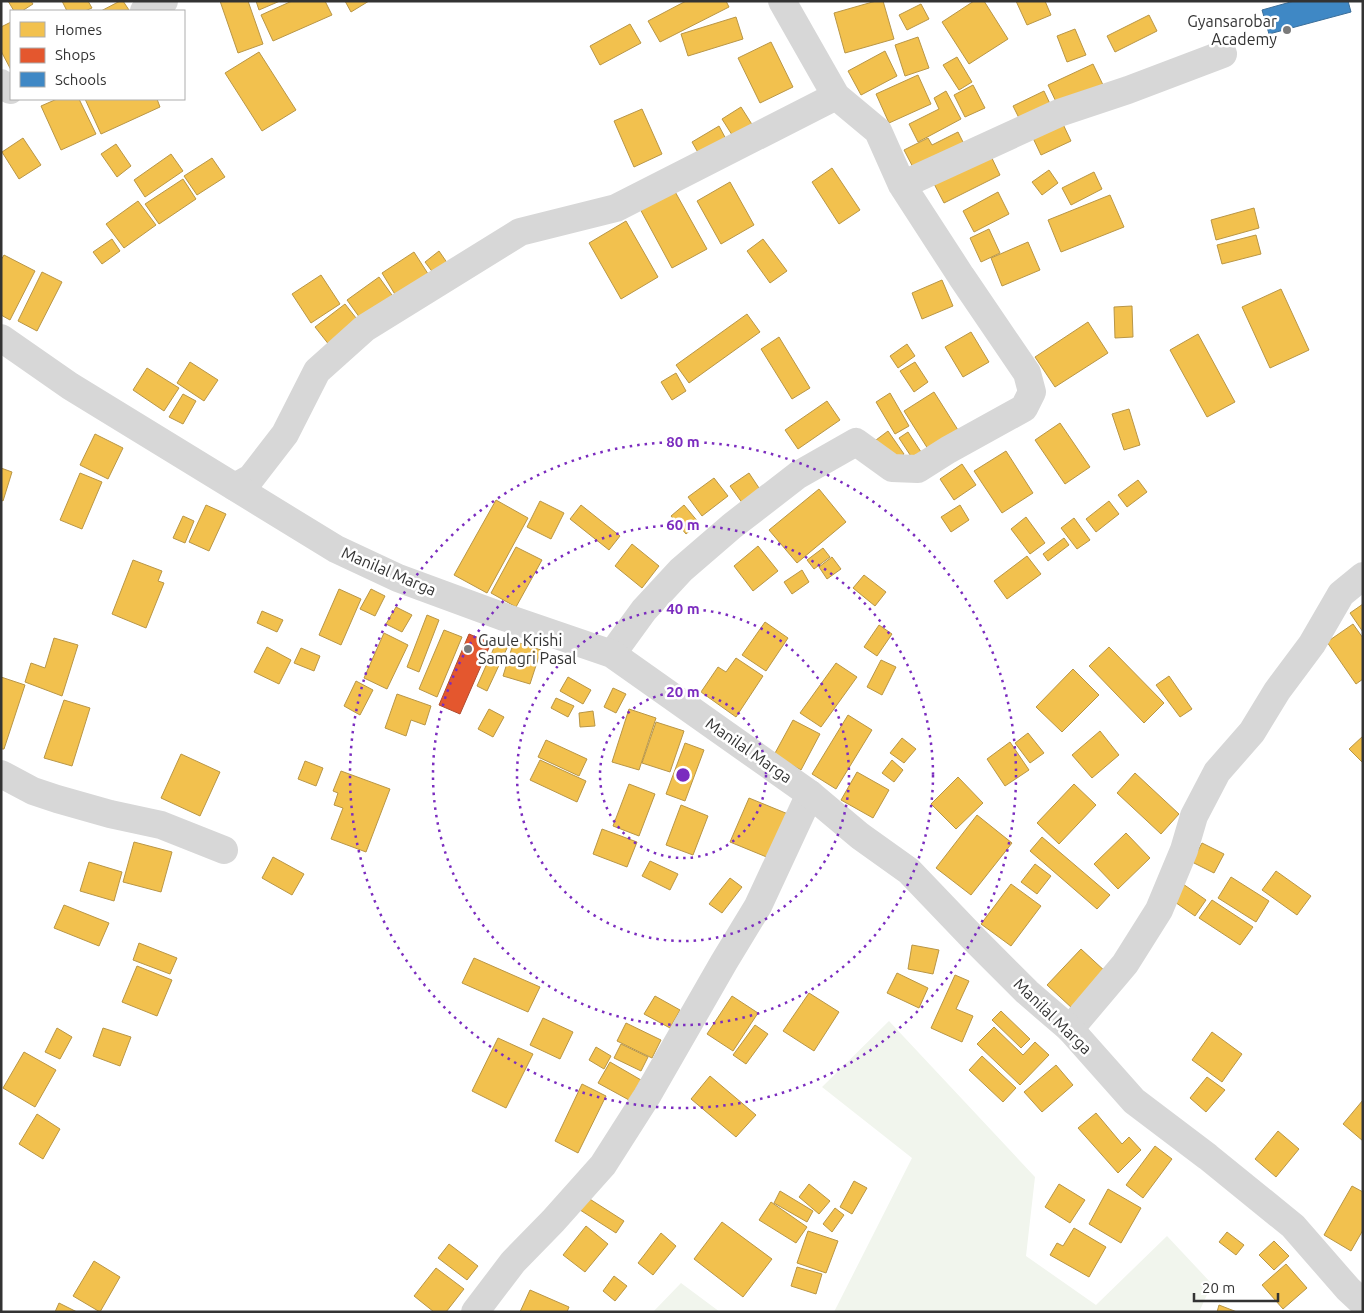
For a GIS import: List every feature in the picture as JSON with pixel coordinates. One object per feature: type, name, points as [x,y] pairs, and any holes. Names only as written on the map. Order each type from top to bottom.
[{"type":"street","points":[[146,10],[164,1]]},
{"type":"street","points":[[612,654],[644,610],[681,570],[732,526],[798,475],[856,442],[892,468],[918,469],[948,450],[1024,408],[1032,392],[1027,373],[902,185],[878,131],[836,96],[782,1]]},
{"type":"street","points":[[902,185],[1059,113],[1128,90],[1223,54]]},
{"type":"street","points":[[234,488],[251,478],[284,434],[317,371],[365,328],[520,232],[616,208],[836,96]]},
{"type":"street","name":"Manilal Marga","points":[[1,338],[70,386],[234,488],[336,548],[398,578],[612,654],[810,794],[860,836],[909,871],[1027,992],[1070,1029],[1134,1101],[1208,1157],[1293,1226],[1348,1289],[1363,1303]]},
{"type":"street","points":[[1070,1029],[1125,964],[1159,910],[1184,850],[1194,816],[1217,772],[1252,732],[1277,691],[1312,644],[1341,594],[1363,576]]},
{"type":"street","points":[[1,774],[33,791],[110,814],[161,825],[224,850]]},
{"type":"street","points":[[475,1312],[513,1262],[603,1165],[647,1096],[758,906],[810,794]]},
{"type":"shaded area","points":[[889,1021],[1035,1177],[1026,1256],[1096,1305],[1167,1236],[1212,1284],[1199,1312],[834,1312],[912,1158],[822,1087]]},
{"type":"shaded area","points":[[681,1283],[720,1312],[653,1312]]},
{"type":"building: Homes","points":[[8,1],[31,1],[33,4],[24,10],[13,10]]},
{"type":"building: Homes","points":[[62,1],[88,1],[92,8],[87,10],[66,10]]},
{"type":"building: Homes","points":[[123,1],[129,10],[103,10]]},
{"type":"building: Homes","points":[[220,1],[248,1],[263,44],[238,53]]},
{"type":"building: Homes","points":[[256,1],[280,1],[259,10]]},
{"type":"building: Homes","points":[[292,1],[325,1],[332,15],[273,41],[261,15]]},
{"type":"building: Homes","points":[[345,1],[369,1],[351,12]]},
{"type":"building: Homes","points":[[686,1],[726,1],[729,7],[660,42],[648,21]]},
{"type":"building: Homes","points":[[876,1],[883,1],[894,39],[845,53],[834,13]]},
{"type":"building: Homes","points":[[974,1],[984,1],[1008,39],[969,64],[942,22]]},
{"type":"building: Homes","points":[[1016,1],[1045,1],[1051,15],[1027,25]]},
{"type":"building: Homes","points":[[921,4],[929,19],[907,30],[899,15]]},
{"type":"building: Homes","points":[[1149,15],[1157,31],[1115,52],[1107,36]]},
{"type":"building: Homes","points":[[736,17],[743,39],[688,56],[681,34]]},
{"type":"building: Homes","points":[[10,22],[10,68],[1,51],[1,27]]},
{"type":"building: Homes","points":[[630,24],[641,43],[600,65],[590,46]]},
{"type":"building: Homes","points":[[1075,29],[1086,55],[1067,62],[1057,36]]},
{"type":"building: Homes","points":[[918,37],[929,68],[905,76],[895,45]]},
{"type":"building: Homes","points":[[771,42],[793,87],[760,103],[738,58]]},
{"type":"building: Homes","points":[[885,51],[897,76],[861,95],[848,71]]},
{"type":"building: Homes","points":[[259,52],[296,110],[262,131],[225,73]]},
{"type":"building: Homes","points":[[957,57],[972,82],[959,90],[943,65]]},
{"type":"building: Homes","points":[[1093,64],[1104,87],[1059,108],[1048,85]]},
{"type":"building: Homes","points":[[918,75],[931,104],[889,123],[876,94]]},
{"type":"building: Homes","points":[[973,85],[985,108],[965,117],[954,95]]},
{"type":"building: Homes","points":[[946,91],[961,119],[918,142],[909,124],[939,109],[934,98]]},
{"type":"building: Homes","points":[[1044,91],[1052,108],[1022,124],[1013,106]]},
{"type":"building: Homes","points":[[55,100],[79,100],[96,134],[61,150],[41,106]]},
{"type":"building: Homes","points":[[85,100],[157,100],[160,107],[101,134]]},
{"type":"building: Homes","points":[[741,107],[753,126],[734,138],[722,119]]},
{"type":"building: Homes","points":[[642,109],[662,154],[634,167],[614,121]]},
{"type":"building: Homes","points":[[1062,122],[1071,141],[1041,155],[1032,136]]},
{"type":"building: Homes","points":[[719,126],[727,141],[700,156],[692,142]]},
{"type":"building: Homes","points":[[958,132],[967,150],[917,175],[904,150],[928,138],[932,145]]},
{"type":"building: Homes","points":[[23,138],[41,165],[19,179],[2,152]]},
{"type":"building: Homes","points":[[116,144],[131,166],[117,177],[101,154]]},
{"type":"building: Homes","points":[[989,152],[1000,175],[944,203],[932,180]]},
{"type":"building: Homes","points":[[171,154],[183,171],[145,197],[134,180]]},
{"type":"building: Homes","points":[[212,158],[225,177],[197,195],[184,176]]},
{"type":"building: Homes","points":[[832,168],[860,210],[839,224],[812,182]]},
{"type":"building: Homes","points":[[1049,170],[1058,183],[1042,195],[1032,182]]},
{"type":"building: Homes","points":[[1094,172],[1102,189],[1071,205],[1062,188]]},
{"type":"building: Homes","points":[[183,179],[196,199],[159,224],[145,204]]},
{"type":"building: Homes","points":[[730,182],[754,225],[721,244],[697,201]]},
{"type":"building: Homes","points":[[673,188],[707,249],[672,268],[639,207]]},
{"type":"building: Homes","points":[[998,192],[1009,214],[974,232],[963,211]]},
{"type":"building: Homes","points":[[1110,195],[1124,227],[1061,252],[1048,220]]},
{"type":"building: Homes","points":[[138,201],[156,225],[124,248],[106,224]]},
{"type":"building: Homes","points":[[1254,208],[1259,228],[1216,240],[1211,220]]},
{"type":"building: Homes","points":[[626,221],[658,277],[621,299],[589,243]]},
{"type":"building: Homes","points":[[989,229],[1000,253],[981,262],[970,238]]},
{"type":"building: Homes","points":[[1256,235],[1261,254],[1222,264],[1217,245]]},
{"type":"building: Homes","points":[[112,239],[120,251],[102,264],[93,252]]},
{"type":"building: Homes","points":[[763,239],[787,271],[770,283],[747,251]]},
{"type":"building: Homes","points":[[1028,242],[1040,270],[1002,286],[991,258]]},
{"type":"building: Homes","points":[[439,251],[448,264],[434,274],[425,262]]},
{"type":"building: Homes","points":[[414,252],[432,280],[399,301],[382,273]]},
{"type":"building: Homes","points":[[4,255],[35,271],[10,320],[1,315],[1,260]]},
{"type":"building: Homes","points":[[42,272],[62,282],[37,331],[18,321]]},
{"type":"building: Homes","points":[[321,275],[340,304],[311,323],[292,294]]},
{"type":"building: Homes","points":[[379,277],[397,302],[365,325],[347,300]]},
{"type":"building: Homes","points":[[942,280],[953,306],[922,319],[912,293]]},
{"type":"building: Homes","points":[[1281,289],[1309,350],[1270,368],[1242,307]]},
{"type":"building: Homes","points":[[345,304],[360,323],[330,346],[315,327]]},
{"type":"building: Homes","points":[[1132,306],[1133,337],[1115,338],[1114,307]]},
{"type":"building: Homes","points":[[747,314],[760,332],[689,383],[676,365]]},
{"type":"building: Homes","points":[[1088,322],[1108,353],[1055,387],[1035,357]]},
{"type":"building: Homes","points":[[971,332],[989,362],[963,377],[945,347]]},
{"type":"building: Homes","points":[[1198,334],[1235,402],[1207,417],[1170,350]]},
{"type":"building: Homes","points":[[779,337],[810,388],[792,399],[761,349]]},
{"type":"building: Homes","points":[[907,344],[915,356],[898,368],[890,356]]},
{"type":"building: Homes","points":[[190,362],[218,380],[204,401],[177,383]]},
{"type":"building: Homes","points":[[915,362],[928,382],[914,392],[900,371]]},
{"type":"building: Homes","points":[[147,368],[179,388],[164,411],[133,390]]},
{"type":"building: Homes","points":[[676,373],[686,391],[672,400],[661,382]]},
{"type":"building: Homes","points":[[934,392],[958,430],[928,449],[904,411]]},
{"type":"building: Homes","points":[[890,393],[909,426],[895,434],[876,402]]},
{"type":"building: Homes","points":[[183,394],[196,401],[183,424],[169,417]]},
{"type":"building: Homes","points":[[827,401],[840,420],[798,449],[785,430]]},
{"type":"building: Homes","points":[[1129,409],[1140,445],[1124,450],[1112,414]]},
{"type":"building: Homes","points":[[1060,423],[1090,467],[1065,484],[1035,440]]},
{"type":"building: Homes","points":[[888,431],[904,454],[892,463],[876,440]]},
{"type":"building: Homes","points":[[908,432],[925,458],[916,464],[899,438]]},
{"type":"building: Homes","points":[[95,434],[123,448],[108,479],[80,465]]},
{"type":"building: Homes","points":[[1006,451],[1033,493],[1002,513],[974,471]]},
{"type":"building: Homes","points":[[962,464],[976,485],[954,500],[940,479]]},
{"type":"building: Homes","points":[[1,468],[12,472],[3,501],[1,500]]},
{"type":"building: Homes","points":[[80,473],[102,482],[82,529],[60,520]]},
{"type":"building: Homes","points":[[749,473],[761,491],[743,504],[730,486]]},
{"type":"building: Homes","points":[[714,478],[728,496],[702,516],[688,497]]},
{"type":"building: Homes","points":[[1138,480],[1147,492],[1127,507],[1118,495]]},
{"type":"building: Homes","points":[[819,489],[846,522],[797,563],[769,530]]},
{"type":"building: Homes","points":[[496,500],[528,518],[487,593],[454,575]]},
{"type":"building: Homes","points":[[540,501],[564,513],[551,539],[527,527]]},
{"type":"building: Homes","points":[[1109,501],[1119,514],[1096,532],[1086,519]]},
{"type":"building: Homes","points":[[206,505],[226,514],[209,551],[189,542]]},
{"type":"building: Homes","points":[[581,505],[620,536],[609,550],[570,519]]},
{"type":"building: Homes","points":[[684,505],[699,523],[686,534],[671,516]]},
{"type":"building: Homes","points":[[960,505],[969,520],[951,532],[941,517]]},
{"type":"building: Homes","points":[[183,516],[194,521],[185,543],[173,538]]},
{"type":"building: Homes","points":[[1026,517],[1045,543],[1030,554],[1011,529]]},
{"type":"building: Homes","points":[[1074,518],[1090,540],[1077,549],[1061,528]]},
{"type":"building: Homes","points":[[1064,538],[1069,545],[1048,561],[1043,554]]},
{"type":"building: Homes","points":[[632,544],[659,566],[642,588],[615,566]]},
{"type":"building: Homes","points":[[758,546],[778,571],[753,591],[734,566]]},
{"type":"building: Homes","points":[[516,547],[542,560],[516,607],[491,593]]},
{"type":"building: Homes","points":[[823,548],[830,557],[814,569],[807,560]]},
{"type":"building: Homes","points":[[1027,556],[1041,574],[1007,599],[994,581]]},
{"type":"building: Homes","points":[[832,557],[841,569],[827,579],[819,567]]},
{"type":"building: Homes","points":[[133,560],[162,571],[158,581],[164,583],[146,628],[112,614]]},
{"type":"building: Homes","points":[[802,570],[809,582],[792,594],[784,582]]},
{"type":"building: Homes","points":[[864,575],[886,592],[875,606],[853,588]]},
{"type":"building: Homes","points":[[339,589],[361,599],[341,645],[319,635]]},
{"type":"building: Homes","points":[[371,589],[385,596],[375,616],[360,609]]},
{"type":"building: Homes","points":[[1363,604],[1363,632],[1350,613]]},
{"type":"building: Homes","points":[[396,607],[412,615],[402,632],[386,624]]},
{"type":"building: Homes","points":[[262,611],[283,620],[277,632],[257,623]]},
{"type":"building: Homes","points":[[427,615],[439,620],[419,672],[407,667]]},
{"type":"building: Homes","points":[[765,622],[788,638],[766,671],[742,655]]},
{"type":"building: Homes","points":[[1353,624],[1363,638],[1363,679],[1356,684],[1327,642]]},
{"type":"building: Homes","points":[[879,625],[892,634],[877,656],[864,647]]},
{"type":"building: Homes","points":[[444,630],[462,637],[437,697],[419,689]]},
{"type":"building: Homes","points":[[384,633],[408,645],[387,689],[364,678]]},
{"type":"building: Homes","points":[[54,638],[78,645],[62,696],[25,682],[31,663],[45,668]]},
{"type":"building: Homes","points":[[497,641],[508,646],[487,691],[477,686]]},
{"type":"building: Homes","points":[[514,641],[541,650],[530,684],[503,676]]},
{"type":"building: Homes","points":[[267,647],[291,660],[279,684],[254,672]]},
{"type":"building: Homes","points":[[1109,647],[1164,703],[1144,723],[1089,666]]},
{"type":"building: Homes","points":[[301,648],[320,656],[314,671],[294,663]]},
{"type":"building: Homes","points":[[736,658],[763,676],[736,717],[701,692],[718,667],[726,672]]},
{"type":"building: Homes","points":[[881,660],[896,667],[882,695],[867,687]]},
{"type":"building: Homes","points":[[836,663],[857,677],[821,727],[800,713]]},
{"type":"building: Homes","points":[[1073,669],[1099,695],[1062,732],[1036,707]]},
{"type":"building: Homes","points":[[1169,676],[1192,709],[1180,717],[1156,685]]},
{"type":"building: Homes","points":[[1,677],[25,685],[4,749],[1,749]]},
{"type":"building: Homes","points":[[568,677],[591,690],[583,704],[560,691]]},
{"type":"building: Homes","points":[[356,681],[373,690],[360,715],[344,706]]},
{"type":"building: Homes","points":[[613,688],[626,694],[616,713],[604,707]]},
{"type":"building: Homes","points":[[397,694],[431,706],[425,725],[411,720],[406,736],[385,728]]},
{"type":"building: Homes","points":[[556,698],[574,706],[568,717],[551,708]]},
{"type":"building: Homes","points":[[64,700],[90,708],[72,766],[44,758]]},
{"type":"building: Homes","points":[[489,709],[504,717],[493,737],[478,729]]},
{"type":"building: Homes","points":[[629,709],[656,718],[639,770],[612,762]]},
{"type":"building: Homes","points":[[593,711],[595,726],[580,727],[579,713]]},
{"type":"building: Homes","points":[[848,715],[872,730],[836,789],[812,774]]},
{"type":"building: Homes","points":[[793,720],[820,734],[801,770],[774,755]]},
{"type":"building: Homes","points":[[656,722],[684,731],[670,772],[642,763]]},
{"type":"building: Homes","points":[[1100,731],[1119,755],[1092,778],[1072,755]]},
{"type":"building: Homes","points":[[1028,733],[1044,753],[1030,763],[1015,743]]},
{"type":"building: Homes","points":[[1363,736],[1363,763],[1349,749]]},
{"type":"building: Homes","points":[[902,738],[916,749],[904,763],[890,753]]},
{"type":"building: Homes","points":[[546,740],[587,759],[579,776],[538,757]]},
{"type":"building: Homes","points":[[1010,742],[1029,770],[1005,786],[987,759]]},
{"type":"building: Homes","points":[[685,743],[704,750],[685,801],[666,794]]},
{"type":"building: Homes","points":[[181,754],[220,772],[200,816],[161,798]]},
{"type":"building: Homes","points":[[540,760],[586,781],[577,802],[530,780]]},
{"type":"building: Homes","points":[[892,760],[903,770],[894,782],[882,773]]},
{"type":"building: Homes","points":[[305,761],[323,768],[316,786],[298,779]]},
{"type":"building: Homes","points":[[341,771],[390,789],[366,852],[331,839],[343,808],[334,805],[338,793],[333,791]]},
{"type":"building: Homes","points":[[857,772],[889,790],[873,818],[841,800]]},
{"type":"building: Homes","points":[[1135,773],[1179,814],[1161,834],[1117,793]]},
{"type":"building: Homes","points":[[958,777],[983,803],[956,829],[931,804]]},
{"type":"building: Homes","points":[[629,784],[655,794],[639,836],[613,826]]},
{"type":"building: Homes","points":[[1074,784],[1096,805],[1059,844],[1037,823]]},
{"type":"building: Homes","points":[[749,798],[788,814],[769,858],[730,842]]},
{"type":"building: Homes","points":[[681,805],[708,816],[693,855],[666,845]]},
{"type":"building: Homes","points":[[977,815],[1012,843],[971,895],[936,868]]},
{"type":"building: Homes","points":[[602,829],[637,842],[627,867],[593,854]]},
{"type":"building: Homes","points":[[1126,833],[1150,858],[1118,889],[1094,864]]},
{"type":"building: Homes","points":[[1042,837],[1110,895],[1097,909],[1030,851]]},
{"type":"building: Homes","points":[[134,842],[172,852],[161,892],[123,882]]},
{"type":"building: Homes","points":[[1202,843],[1224,854],[1214,873],[1192,862]]},
{"type":"building: Homes","points":[[273,857],[304,874],[292,895],[262,878]]},
{"type":"building: Homes","points":[[650,861],[678,874],[670,890],[642,876]]},
{"type":"building: Homes","points":[[89,862],[122,872],[114,901],[80,891]]},
{"type":"building: Homes","points":[[1035,864],[1051,876],[1037,894],[1021,882]]},
{"type":"building: Homes","points":[[1276,871],[1311,896],[1297,915],[1262,890]]},
{"type":"building: Homes","points":[[1231,877],[1269,901],[1256,922],[1218,898]]},
{"type":"building: Homes","points":[[730,878],[742,887],[722,913],[709,904]]},
{"type":"building: Homes","points":[[1011,884],[1041,906],[1011,946],[981,924]]},
{"type":"building: Homes","points":[[1183,884],[1206,900],[1195,916],[1172,900]]},
{"type":"building: Homes","points":[[1212,900],[1253,927],[1240,945],[1199,918]]},
{"type":"building: Homes","points":[[64,905],[109,923],[99,946],[54,928]]},
{"type":"building: Homes","points":[[139,943],[177,958],[170,974],[133,960]]},
{"type":"building: Homes","points":[[912,945],[939,950],[933,974],[908,969]]},
{"type":"building: Homes","points":[[1081,949],[1107,973],[1073,1009],[1047,985]]},
{"type":"building: Homes","points":[[474,958],[540,987],[528,1012],[462,983]]},
{"type":"building: Homes","points":[[137,966],[172,980],[157,1016],[122,1002]]},
{"type":"building: Homes","points":[[897,973],[928,988],[919,1008],[887,993]]},
{"type":"building: Homes","points":[[955,975],[969,981],[956,1009],[973,1016],[962,1042],[931,1028]]},
{"type":"building: Homes","points":[[809,993],[839,1012],[814,1051],[783,1031]]},
{"type":"building: Homes","points":[[655,996],[680,1010],[670,1028],[644,1014]]},
{"type":"building: Homes","points":[[732,996],[758,1013],[733,1051],[707,1034]]},
{"type":"building: Homes","points":[[1001,1011],[1030,1039],[1021,1048],[992,1020]]},
{"type":"building: Homes","points":[[543,1018],[573,1032],[560,1059],[530,1045]]},
{"type":"building: Homes","points":[[626,1023],[661,1040],[652,1058],[617,1041]]},
{"type":"building: Homes","points":[[755,1025],[768,1034],[746,1064],[733,1055]]},
{"type":"building: Homes","points":[[994,1027],[1023,1055],[1035,1042],[1049,1055],[1020,1085],[977,1044]]},
{"type":"building: Homes","points":[[57,1028],[72,1037],[60,1059],[45,1052]]},
{"type":"building: Homes","points":[[103,1028],[131,1037],[120,1066],[93,1056]]},
{"type":"building: Homes","points":[[1212,1032],[1242,1054],[1222,1082],[1192,1060]]},
{"type":"building: Homes","points":[[498,1038],[533,1054],[506,1108],[472,1091]]},
{"type":"building: Homes","points":[[621,1044],[648,1057],[641,1071],[614,1058]]},
{"type":"building: Homes","points":[[596,1047],[611,1056],[604,1069],[589,1060]]},
{"type":"building: Homes","points":[[24,1052],[56,1070],[35,1107],[3,1088]]},
{"type":"building: Homes","points":[[982,1056],[1016,1088],[1003,1102],[969,1070]]},
{"type":"building: Homes","points":[[610,1062],[641,1080],[629,1100],[598,1083]]},
{"type":"building: Homes","points":[[1056,1065],[1073,1085],[1042,1112],[1024,1092]]},
{"type":"building: Homes","points":[[710,1076],[756,1115],[736,1137],[691,1099]]},
{"type":"building: Homes","points":[[1207,1077],[1225,1090],[1206,1112],[1190,1098]]},
{"type":"building: Homes","points":[[582,1084],[606,1096],[578,1153],[555,1141]]},
{"type":"building: Homes","points":[[1363,1100],[1363,1141],[1343,1124]]},
{"type":"building: Homes","points":[[1096,1113],[1122,1144],[1129,1137],[1141,1150],[1118,1173],[1078,1128]]},
{"type":"building: Homes","points":[[37,1114],[60,1129],[43,1159],[19,1144]]},
{"type":"building: Homes","points":[[1278,1131],[1299,1149],[1276,1177],[1255,1159]]},
{"type":"building: Homes","points":[[1155,1146],[1172,1159],[1143,1198],[1126,1185]]},
{"type":"building: Homes","points":[[854,1181],[867,1188],[852,1214],[840,1207]]},
{"type":"building: Homes","points":[[809,1184],[830,1201],[819,1214],[799,1197]]},
{"type":"building: Homes","points":[[1059,1184],[1085,1200],[1070,1223],[1045,1207]]},
{"type":"building: Homes","points":[[1352,1186],[1363,1192],[1363,1230],[1351,1251],[1324,1235]]},
{"type":"building: Homes","points":[[1108,1189],[1141,1208],[1121,1243],[1089,1224]]},
{"type":"building: Homes","points":[[780,1191],[813,1211],[807,1222],[774,1203]]},
{"type":"building: Homes","points":[[585,1196],[624,1221],[616,1233],[577,1208]]},
{"type":"building: Homes","points":[[771,1202],[807,1227],[796,1243],[759,1220]]},
{"type":"building: Homes","points":[[835,1208],[844,1215],[832,1232],[823,1224]]},
{"type":"building: Homes","points":[[722,1222],[772,1259],[743,1297],[694,1259]]},
{"type":"building: Homes","points":[[586,1226],[608,1244],[585,1272],[563,1255]]},
{"type":"building: Homes","points":[[1074,1228],[1106,1247],[1089,1277],[1050,1255],[1057,1243],[1063,1246]]},
{"type":"building: Homes","points":[[808,1231],[838,1241],[826,1273],[797,1263]]},
{"type":"building: Homes","points":[[1227,1232],[1244,1245],[1236,1255],[1219,1242]]},
{"type":"building: Homes","points":[[661,1233],[676,1246],[653,1275],[638,1263]]},
{"type":"building: Homes","points":[[1274,1241],[1289,1256],[1274,1270],[1259,1255]]},
{"type":"building: Homes","points":[[449,1244],[478,1266],[467,1280],[438,1258]]},
{"type":"building: Homes","points":[[94,1261],[120,1277],[100,1312],[73,1296]]},
{"type":"building: Homes","points":[[1286,1264],[1307,1288],[1283,1309],[1262,1285]]},
{"type":"building: Homes","points":[[797,1267],[822,1274],[816,1294],[791,1286]]},
{"type":"building: Homes","points":[[436,1268],[464,1289],[446,1312],[434,1312],[414,1296]]},
{"type":"building: Homes","points":[[614,1276],[627,1286],[615,1301],[603,1291]]},
{"type":"building: Homes","points":[[530,1290],[569,1307],[567,1312],[520,1312]]},
{"type":"building: Homes","points":[[59,1303],[77,1312],[55,1312]]},
{"type":"building: Homes","points":[[1219,1305],[1237,1312],[1217,1312]]},
{"type":"building: Shops","points":[[469,634],[491,643],[460,714],[439,705]]},
{"type":"building: Schools","points":[[1294,1],[1348,1],[1351,12],[1269,34],[1262,10]]},
{"type":"place","name":"Gyansarobar Academy","points":[[1287,30]]},
{"type":"place","name":"Gaule Krishi Samagri Pasal","points":[[468,649]]}]
